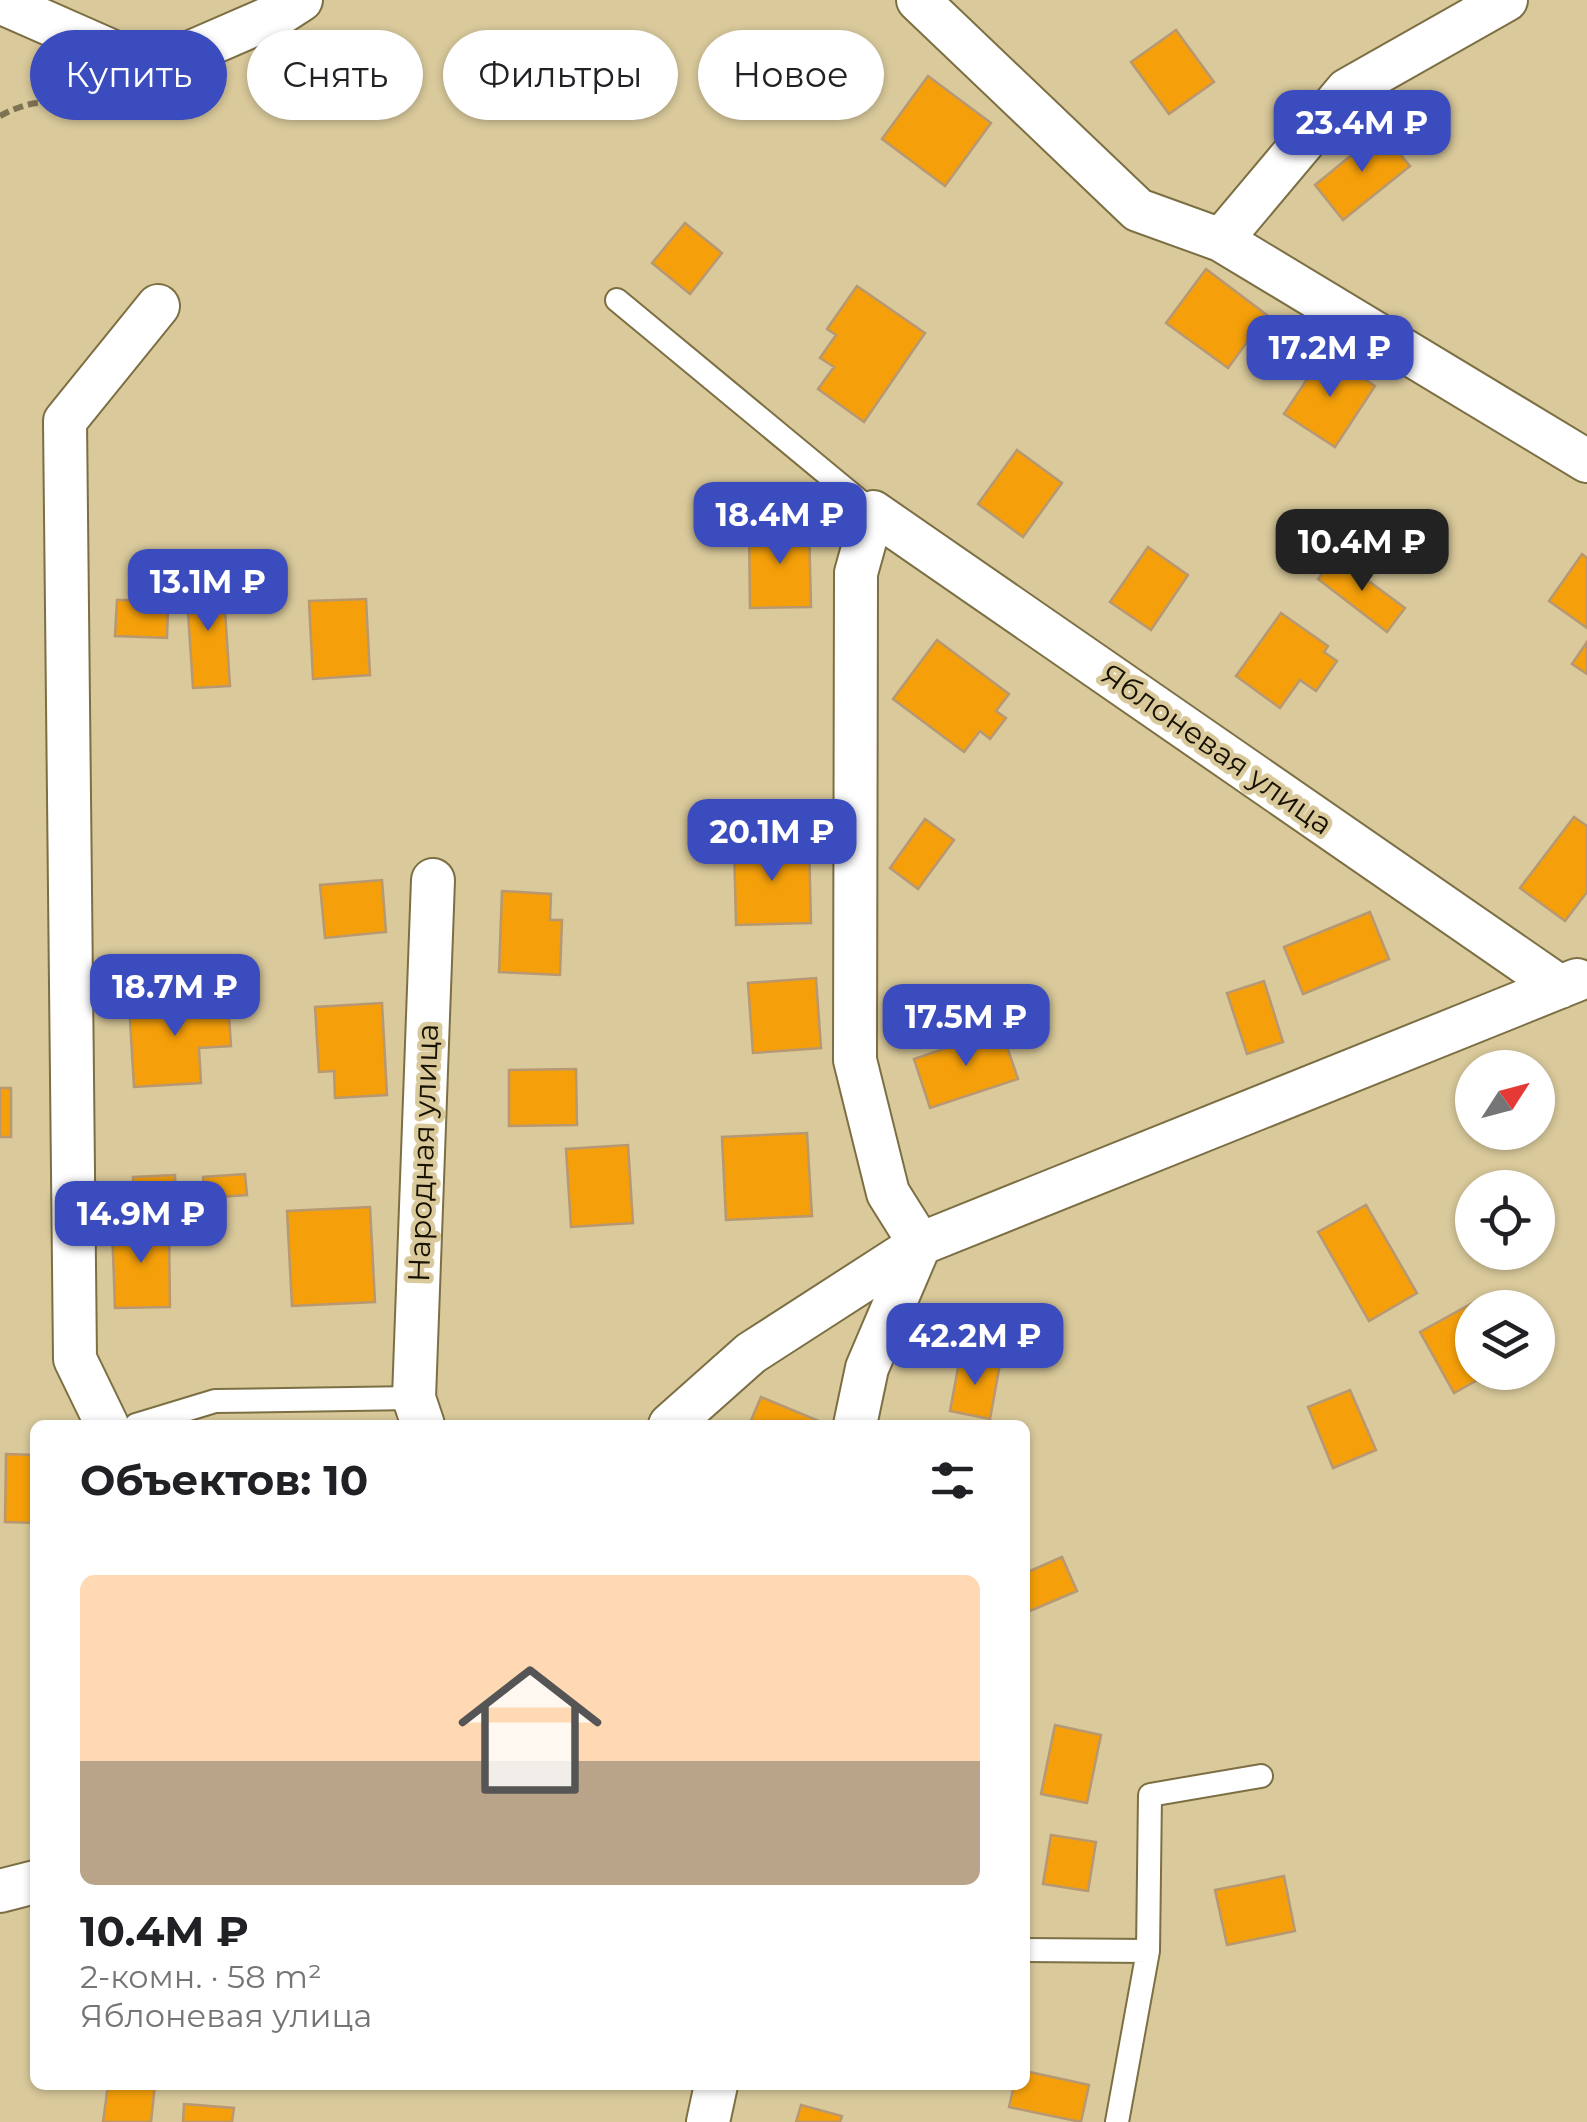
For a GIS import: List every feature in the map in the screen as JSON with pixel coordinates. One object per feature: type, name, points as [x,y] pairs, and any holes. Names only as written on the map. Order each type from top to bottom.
[{"type":"street","points":[[227,36],[301,0]]},
{"type":"street","points":[[918,0],[1138,210],[1221,240],[1587,462]]},
{"type":"street","points":[[1221,240],[1347,90],[1506,0]]},
{"type":"street","points":[[0,2],[64,30]]},
{"type":"street","points":[[105,1420],[76,1359],[65,420],[158,306]]},
{"type":"street","points":[[874,512],[856,573],[855,1060],[888,1193],[920,1244]]},
{"type":"street","name":"Яблоневая улица","points":[[874,512],[1573,981]]},
{"type":"street","name":"Народная улица","points":[[418,1412],[433,880]]},
{"type":"street","points":[[676,1420],[751,1353],[920,1244],[1573,981]]},
{"type":"street","points":[[856,1420],[867,1368],[920,1244]]},
{"type":"street","points":[[0,1891],[30,1883]]},
{"type":"street","points":[[708,2122],[715,2090]]},
{"type":"lane","points":[[617,300],[874,512]]},
{"type":"lane","points":[[152,1420],[214,1401],[418,1412]]},
{"type":"lane","points":[[1117,2122],[1148,1952],[1150,1796],[1261,1776]]},
{"type":"lane","points":[[1030,1950],[1148,1952]]},
{"type":"path","points":[[0,116],[30,105]]},
{"type":"building","points":[[1176,30],[1214,82],[1169,114],[1131,62]]},
{"type":"building","points":[[928,76],[991,123],[945,186],[882,139]]},
{"type":"building","points":[[1381,131],[1410,166],[1343,220],[1315,185]]},
{"type":"building","points":[[685,223],[722,253],[690,294],[652,263]]},
{"type":"building","points":[[1206,269],[1267,315],[1228,368],[1166,323]]},
{"type":"building","points":[[857,286],[925,333],[864,422],[818,389],[834,367],[820,358],[836,335],[827,329]]},
{"type":"building","points":[[1325,352],[1375,386],[1335,447],[1284,414]]},
{"type":"building","points":[[1017,450],[1062,483],[1023,537],[978,504]]},
{"type":"building","points":[[809,525],[811,607],[750,608],[749,526]]},
{"type":"building","points":[[1148,547],[1188,575],[1151,630],[1110,602]]},
{"type":"building","points":[[1582,554],[1587,558],[1587,628],[1549,601]]},
{"type":"building","points":[[1335,556],[1405,608],[1387,632],[1318,579]]},
{"type":"building","points":[[136,580],[169,581],[167,638],[115,636],[117,600],[135,600]]},
{"type":"building","points":[[223,580],[230,686],[193,688],[186,582]]},
{"type":"building","points":[[366,599],[370,675],[313,679],[309,601]]},
{"type":"building","points":[[1281,613],[1328,646],[1324,652],[1337,661],[1316,691],[1300,680],[1280,708],[1236,676]]},
{"type":"building","points":[[937,640],[1009,694],[996,711],[1006,718],[990,739],[980,731],[964,752],[893,699]]},
{"type":"building","points":[[1587,642],[1587,674],[1572,664]]},
{"type":"building","points":[[1574,817],[1587,826],[1587,892],[1565,921],[1520,888]]},
{"type":"building","points":[[925,819],[954,840],[918,889],[890,868]]},
{"type":"building","points":[[809,842],[811,923],[736,925],[734,844]]},
{"type":"building","points":[[382,880],[386,932],[325,938],[320,885]]},
{"type":"building","points":[[502,891],[551,894],[550,920],[562,920],[560,975],[499,972]]},
{"type":"building","points":[[1370,912],[1389,959],[1303,994],[1284,947]]},
{"type":"building","points":[[816,978],[821,1048],[753,1053],[748,983]]},
{"type":"building","points":[[1264,981],[1283,1042],[1247,1054],[1227,993]]},
{"type":"building","points":[[228,999],[231,1046],[199,1048],[201,1083],[134,1087],[129,1004]]},
{"type":"building","points":[[382,1003],[387,1095],[335,1098],[334,1071],[319,1072],[315,1007]]},
{"type":"building","points":[[1001,1029],[1018,1079],[930,1108],[914,1059]]},
{"type":"building","points":[[576,1069],[577,1125],[509,1126],[509,1070]]},
{"type":"building","points":[[0,1088],[11,1088],[11,1137],[0,1137]]},
{"type":"building","points":[[807,1133],[812,1216],[726,1220],[722,1137]]},
{"type":"building","points":[[628,1145],[633,1223],[571,1227],[566,1149]]},
{"type":"building","points":[[245,1174],[247,1195],[205,1198],[203,1177]]},
{"type":"building","points":[[175,1175],[176,1201],[134,1203],[133,1177]]},
{"type":"building","points":[[1366,1205],[1417,1293],[1369,1321],[1318,1232]]},
{"type":"building","points":[[370,1207],[375,1302],[292,1306],[287,1211]]},
{"type":"building","points":[[169,1225],[170,1307],[115,1308],[112,1226]]},
{"type":"building","points":[[1455,1313],[1455,1390],[1459,1390],[1454,1393],[1420,1332]]},
{"type":"building","points":[[960,1357],[1000,1364],[990,1419],[950,1411]]},
{"type":"building","points":[[1350,1390],[1376,1450],[1333,1468],[1308,1407]]},
{"type":"building","points":[[761,1397],[817,1420],[751,1420]]},
{"type":"building","points":[[6,1454],[30,1455],[30,1523],[5,1522]]},
{"type":"building","points":[[1062,1557],[1077,1591],[1030,1611],[1030,1571]]},
{"type":"building","points":[[1055,1725],[1101,1735],[1087,1803],[1041,1794]]},
{"type":"building","points":[[1051,1835],[1096,1842],[1088,1891],[1043,1884]]},
{"type":"building","points":[[1284,1876],[1295,1931],[1227,1945],[1215,1890]]},
{"type":"building","points":[[1030,2072],[1089,2085],[1081,2122],[1009,2107],[1013,2090],[1030,2090]]},
{"type":"building","points":[[107,2090],[154,2090],[151,2122],[103,2122]]},
{"type":"building","points":[[184,2104],[234,2108],[232,2122],[183,2122]]},
{"type":"building","points":[[801,2105],[842,2116],[840,2122],[796,2122]]}]
